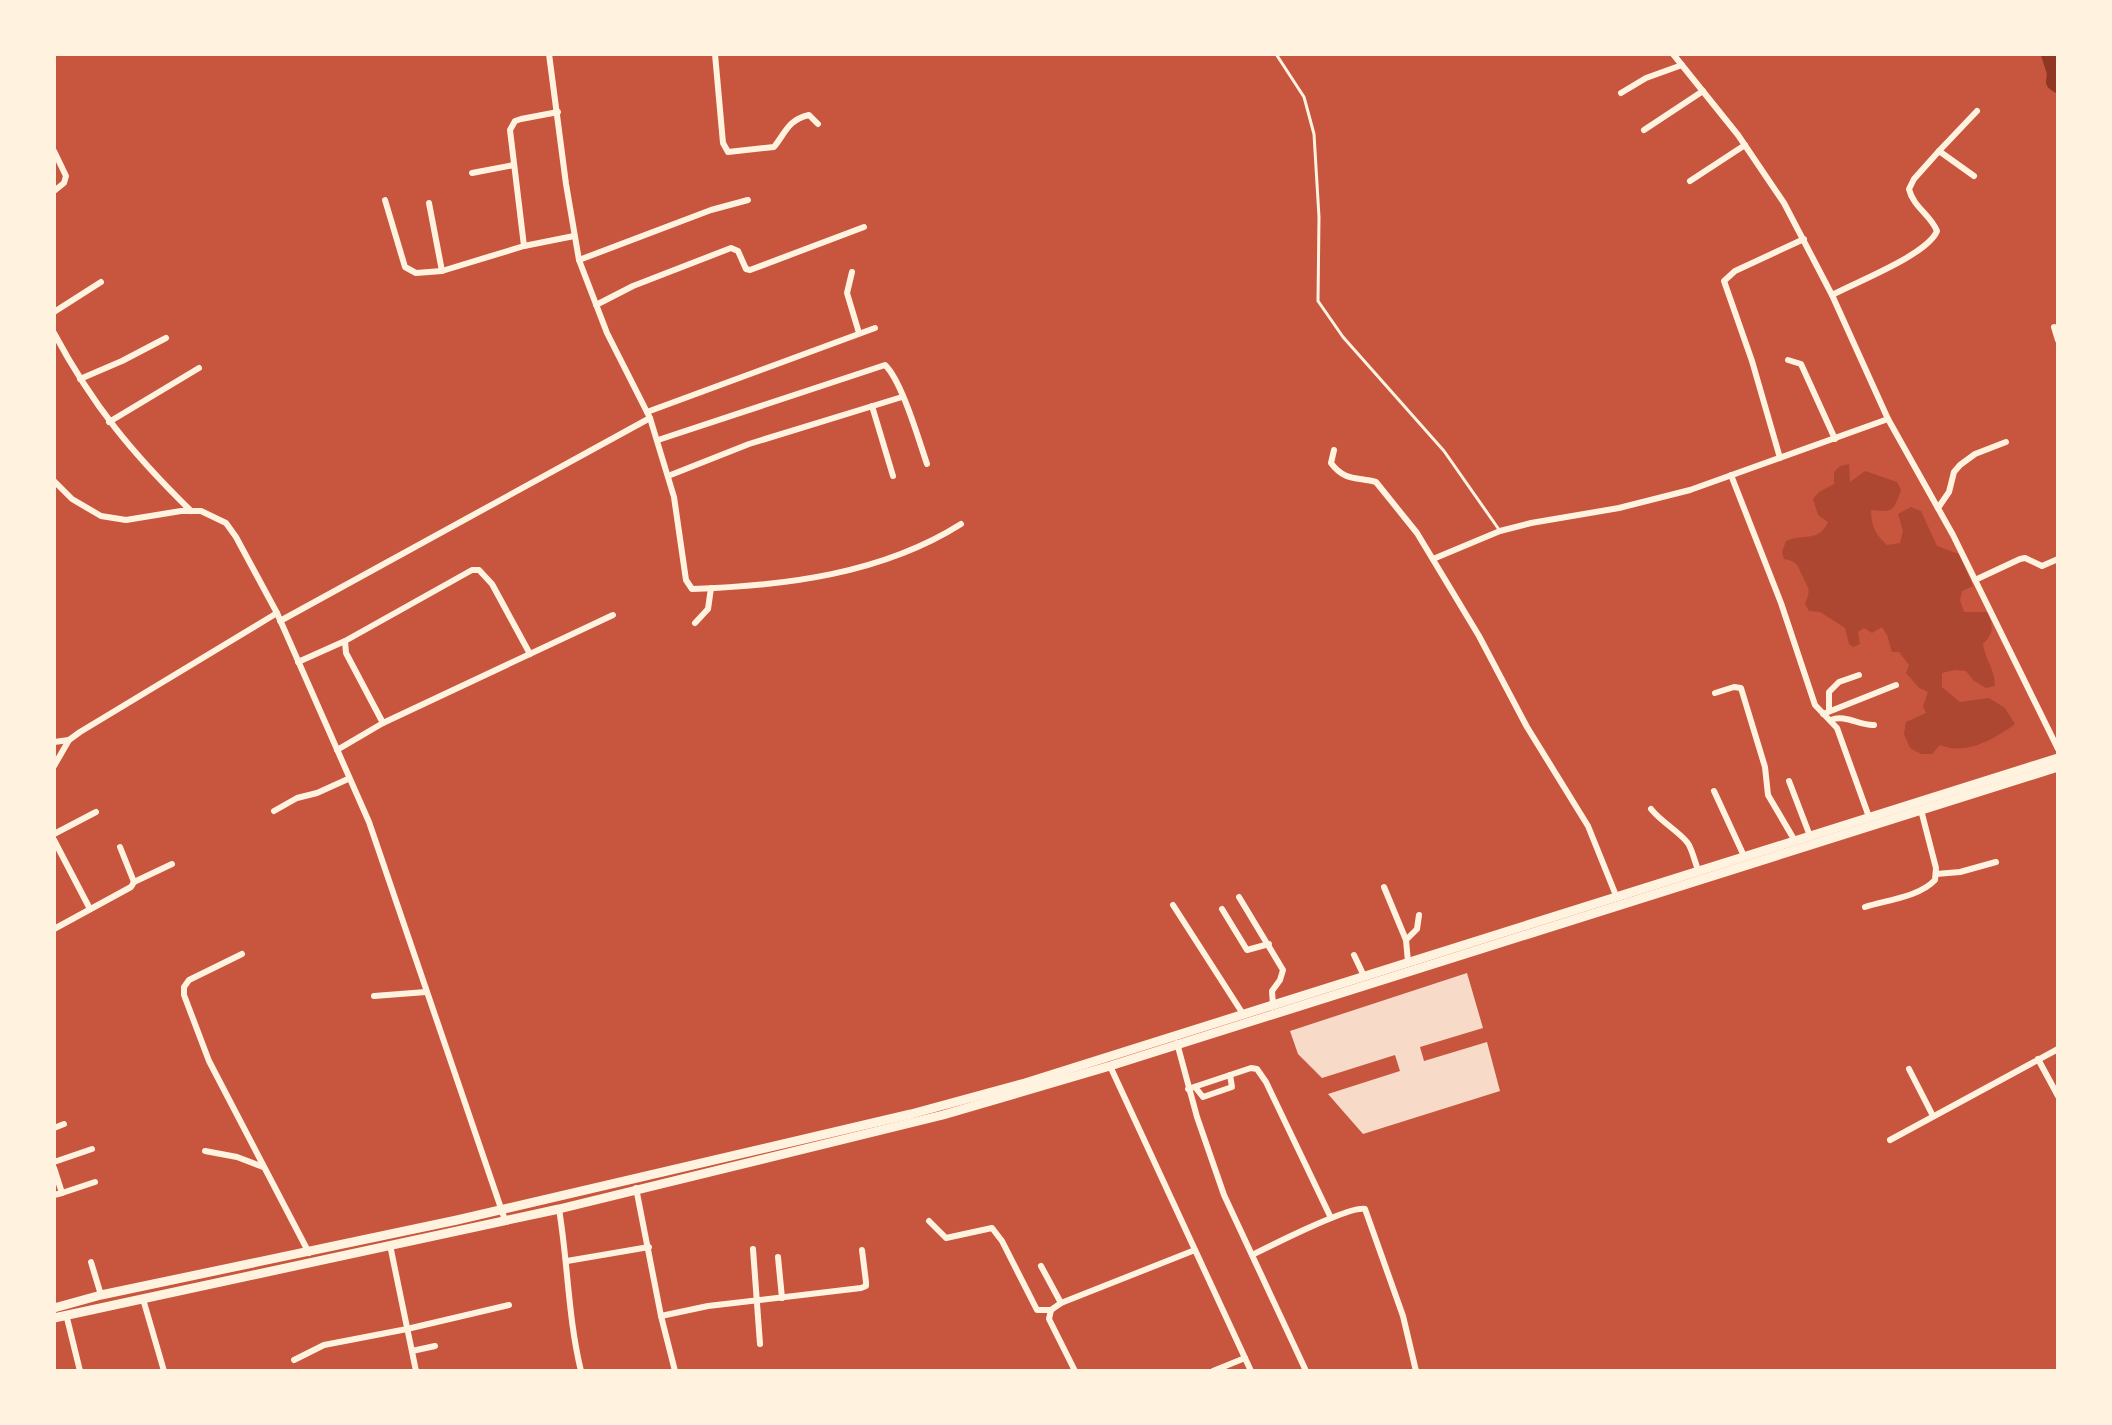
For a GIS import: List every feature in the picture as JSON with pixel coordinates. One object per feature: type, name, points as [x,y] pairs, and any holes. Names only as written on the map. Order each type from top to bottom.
[{"type":"highway","points":[[54,1318],[504,1215],[1025,1083],[1176,1040],[2058,758]]},
{"type":"highway","points":[[504,1215],[559,1209],[943,1115],[1110,1066],[1243,1014],[1618,900],[1698,870],[1921,809],[2058,767]]},
{"type":"highway","points":[[54,1308],[101,1295],[389,1240]]},
{"type":"street","points":[[549,54],[579,260],[615,351],[658,440],[682,541],[688,586],[692,589],[781,583],[838,573],[931,542],[961,524]]},
{"type":"street","points":[[715,54],[723,143],[728,152],[774,147],[798,118],[809,115],[818,124]]},
{"type":"street","points":[[1673,54],[1745,145],[1773,185],[1804,239],[1888,419],[1938,508],[2058,749]]},
{"type":"street","points":[[1621,93],[1646,78],[1682,65]]},
{"type":"street","points":[[1644,130],[1703,91]]},
{"type":"street","points":[[1832,295],[1918,251],[1934,238],[1937,231],[1934,224],[1914,201],[1909,189],[1914,179],[1977,111]]},
{"type":"street","points":[[524,246],[512,125],[521,119],[558,112]]},
{"type":"street","points":[[1690,181],[1745,145]]},
{"type":"street","points":[[54,151],[66,176],[64,183],[54,191]]},
{"type":"street","points":[[1939,151],[1974,176]]},
{"type":"street","points":[[472,173],[514,165]]},
{"type":"street","points":[[385,200],[405,267],[416,273],[442,271],[524,246],[574,236]]},
{"type":"street","points":[[579,260],[711,210],[748,200]]},
{"type":"street","points":[[429,203],[442,271]]},
{"type":"street","points":[[596,305],[633,286],[731,248],[738,251],[746,269],[750,270],[864,227]]},
{"type":"street","points":[[1780,458],[1752,361],[1724,281],[1735,271],[1804,239]]},
{"type":"street","points":[[852,272],[847,293],[859,333]]},
{"type":"street","points":[[54,312],[101,282]]},
{"type":"street","points":[[2054,327],[2058,340]]},
{"type":"street","points":[[280,621],[625,434],[648,415],[875,328]]},
{"type":"street","points":[[54,333],[109,422],[148,469],[191,511]]},
{"type":"street","points":[[80,379],[166,338]]},
{"type":"street","points":[[1788,360],[1801,364],[1835,439]]},
{"type":"street","points":[[658,440],[882,365],[889,367],[927,464]]},
{"type":"street","points":[[109,422],[199,368]]},
{"type":"street","points":[[668,476],[749,444],[902,397]]},
{"type":"street","points":[[872,406],[893,476]]},
{"type":"street","points":[[1433,559],[1500,531],[1649,501],[1888,419]]},
{"type":"street","points":[[1938,508],[1949,492],[1954,472],[1960,465],[1975,454],[2006,442]]},
{"type":"street","points":[[1334,450],[1331,463],[1337,472],[1344,477],[1372,480],[1379,484],[1405,516],[1433,559],[1479,636],[1527,727],[1588,826],[1618,900]]},
{"type":"street","points":[[1731,475],[1795,642],[1815,705],[1826,712],[1843,744],[1869,817]]},
{"type":"street","points":[[54,481],[83,507],[118,520],[191,511],[211,514],[226,523],[251,562],[277,613],[369,822],[504,1215]]},
{"type":"street","points":[[1975,580],[2020,559],[2025,558],[2042,566],[2058,559]]},
{"type":"street","points":[[298,662],[345,641],[476,569],[492,584],[530,654]]},
{"type":"street","points":[[695,623],[708,609],[711,588]]},
{"type":"street","points":[[54,742],[69,740],[277,613]]},
{"type":"street","points":[[337,750],[383,723],[613,615]]},
{"type":"street","points":[[345,641],[346,653],[383,723]]},
{"type":"street","points":[[1826,712],[1829,692],[1839,682],[1859,675]]},
{"type":"street","points":[[1826,712],[1896,685]]},
{"type":"street","points":[[1715,693],[1741,688],[1765,767],[1768,795],[1790,845]]},
{"type":"street","points":[[1831,720],[1840,717],[1865,726],[1874,725]]},
{"type":"street","points":[[54,766],[69,740]]},
{"type":"street","points":[[274,811],[297,798],[348,779]]},
{"type":"street","points":[[1789,781],[1810,836]]},
{"type":"street","points":[[1714,791],[1744,856]]},
{"type":"street","points":[[1651,809],[1660,821],[1684,838],[1698,870]]},
{"type":"street","points":[[1865,907],[1927,887],[1936,874],[1921,809]]},
{"type":"street","points":[[54,834],[96,812]]},
{"type":"street","points":[[54,840],[90,909]]},
{"type":"street","points":[[120,847],[134,882]]},
{"type":"street","points":[[1936,874],[1960,872],[1996,862]]},
{"type":"street","points":[[54,929],[121,893],[134,882],[172,864]]},
{"type":"street","points":[[1384,887],[1406,940],[1408,962]]},
{"type":"street","points":[[1239,897],[1283,970],[1272,991],[1273,1005]]},
{"type":"street","points":[[1173,905],[1243,1014]]},
{"type":"street","points":[[1222,909],[1247,950],[1269,944]]},
{"type":"street","points":[[1406,940],[1419,925],[1419,915]]},
{"type":"street","points":[[242,954],[189,980],[184,987],[184,995],[209,1061],[309,1253]]},
{"type":"street","points":[[1354,955],[1364,976]]},
{"type":"street","points":[[374,996],[426,992]]},
{"type":"street","points":[[1176,1040],[1224,1195],[1306,1371]]},
{"type":"street","points":[[1890,1140],[2058,1049]]},
{"type":"street","points":[[2038,1059],[2058,1096]]},
{"type":"street","points":[[1110,1066],[1251,1371]]},
{"type":"street","points":[[1192,1088],[1251,1068],[1257,1069],[1263,1075],[1331,1218]]},
{"type":"street","points":[[1909,1069],[1933,1116]]},
{"type":"street","points":[[1192,1088],[1206,1097],[1232,1087],[1230,1075]]},
{"type":"street","points":[[54,1128],[64,1124]]},
{"type":"street","points":[[62,1193],[54,1165],[92,1149]]},
{"type":"street","points":[[205,1151],[237,1157],[265,1168]]},
{"type":"street","points":[[54,1195],[95,1182]]},
{"type":"street","points":[[636,1188],[675,1371]]},
{"type":"street","points":[[1252,1255],[1359,1207],[1368,1212],[1403,1316],[1416,1371]]},
{"type":"street","points":[[559,1209],[567,1261],[572,1331],[581,1371]]},
{"type":"street","points":[[929,1221],[946,1238],[992,1228],[1002,1241],[1037,1310],[1051,1310],[1061,1303],[1195,1250]]},
{"type":"street","points":[[389,1240],[416,1371]]},
{"type":"street","points":[[567,1261],[649,1247]]},
{"type":"street","points":[[753,1249],[760,1344]]},
{"type":"street","points":[[661,1316],[866,1286],[862,1250]]},
{"type":"street","points":[[778,1257],[782,1298]]},
{"type":"street","points":[[91,1262],[101,1295]]},
{"type":"street","points":[[1041,1266],[1061,1303]]},
{"type":"street","points":[[143,1299],[164,1371]]},
{"type":"street","points":[[294,1360],[324,1345],[509,1305]]},
{"type":"street","points":[[1051,1310],[1049,1319],[1075,1371]]},
{"type":"street","points":[[66,1314],[80,1371]]},
{"type":"street","points":[[412,1351],[435,1346]]},
{"type":"street","points":[[1213,1371],[1245,1358]]},
{"type":"lane","points":[[1276,54],[1304,97],[1314,134],[1319,217],[1318,301],[1343,337],[1444,451],[1500,531]]},
{"type":"shaded area","points":[[1849,464],[1850,482],[1865,471],[1897,482],[1901,490],[1891,509],[1871,510],[1875,530],[1887,545],[1900,543],[1903,531],[1898,514],[1911,507],[1921,511],[1937,546],[1959,554],[1973,586],[1962,591],[1960,600],[1964,612],[1987,612],[1991,621],[1991,633],[1983,644],[1995,686],[1986,688],[1974,681],[1966,671],[1955,670],[1942,673],[1942,687],[1960,702],[1989,698],[2005,708],[2015,724],[1989,740],[1969,747],[1940,745],[1932,754],[1921,754],[1910,748],[1904,734],[1906,722],[1926,713],[1923,706],[1928,692],[1919,688],[1906,673],[1909,665],[1899,652],[1892,652],[1882,627],[1872,633],[1864,628],[1858,632],[1860,644],[1853,647],[1849,644],[1845,628],[1820,612],[1809,611],[1805,604],[1809,592],[1807,585],[1797,565],[1784,559],[1782,552],[1786,541],[1815,535],[1824,529],[1828,522],[1818,515],[1813,499],[1834,484],[1834,472],[1840,466]]},
{"type":"building","points":[[1467,973],[1483,1028],[1420,1047],[1424,1061],[1487,1042],[1500,1091],[1363,1134],[1328,1094],[1400,1071],[1395,1055],[1322,1078],[1298,1054],[1290,1031]]},
{"type":"waterway","points":[[2049,54],[2055,73],[2054,82],[2058,85]]}]
